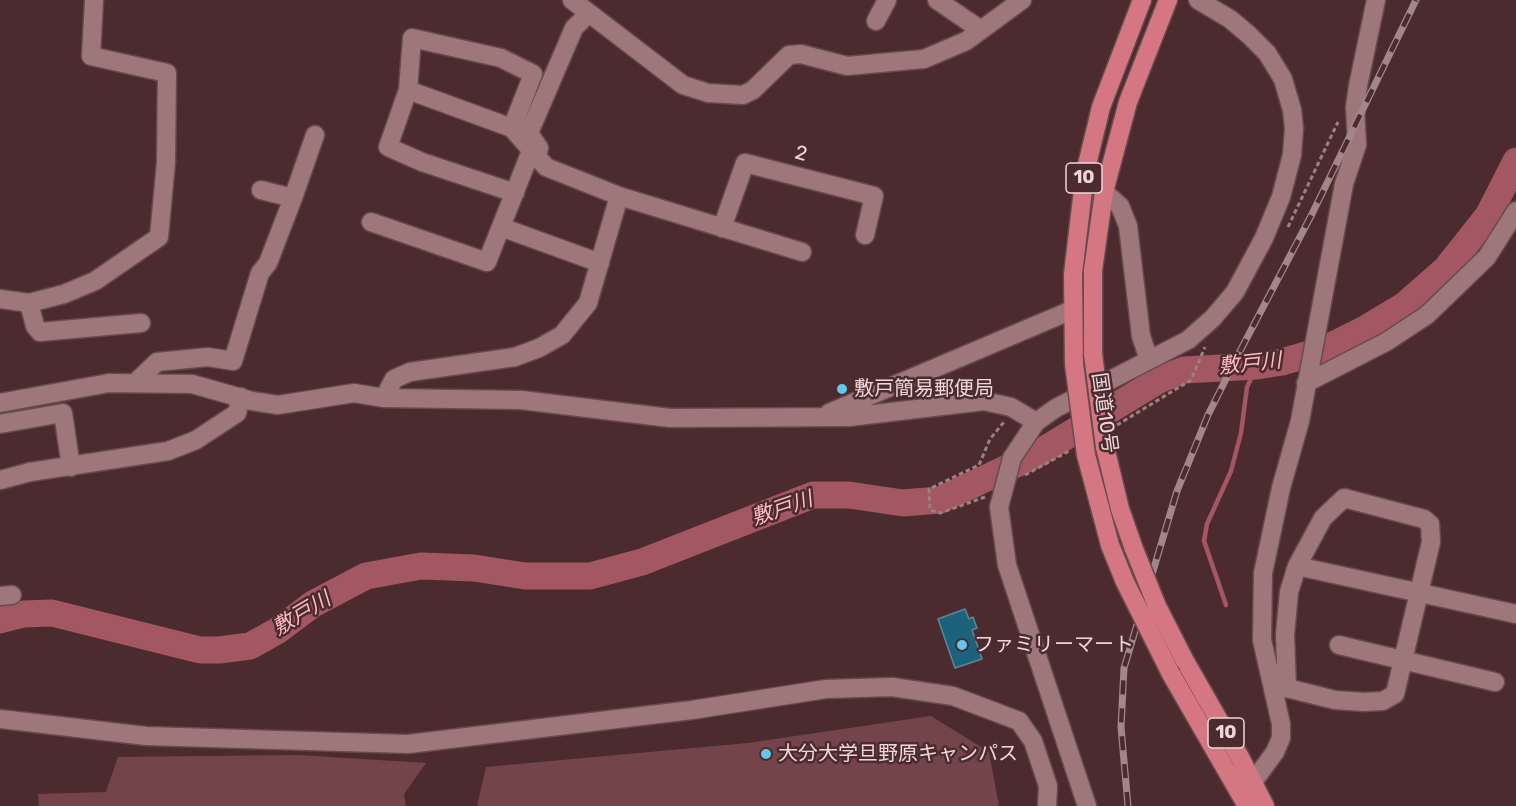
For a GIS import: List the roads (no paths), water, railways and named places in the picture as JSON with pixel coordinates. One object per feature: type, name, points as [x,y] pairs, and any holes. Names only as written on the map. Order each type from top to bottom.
[{"type":"highway","name":"国道10号","points":[[1142,0],[1112,75],[1094,132],[1077,223],[1072,310],[1074,364],[1086,455],[1110,545],[1125,582],[1171,674],[1247,806]]},
{"type":"highway","name":"国道10号","points":[[1168,0],[1128,102],[1104,192],[1093,270],[1093,354],[1104,447],[1120,509],[1157,606],[1265,806]]},
{"type":"street","points":[[0,299],[29,303],[64,294],[95,281],[159,237],[166,162],[167,73],[91,56],[94,0]]},
{"type":"street","points":[[572,0],[683,85],[708,93],[742,95],[753,90],[789,55],[801,54],[847,66],[924,60],[949,50],[1022,0]]},
{"type":"street","points":[[876,21],[887,0]]},
{"type":"street","points":[[937,0],[981,30]]},
{"type":"street","points":[[1087,806],[1007,565],[999,520],[1005,478],[1014,452],[1036,422],[1056,408],[1203,329],[1235,292],[1273,219],[1292,155],[1292,110],[1288,92],[1276,65],[1241,28],[1198,0]]},
{"type":"street","points":[[1280,689],[1261,626],[1263,573],[1281,488],[1300,421],[1344,184],[1357,145],[1355,107],[1376,0]]},
{"type":"street","points":[[371,222],[487,262],[515,193],[539,148],[529,133],[574,28],[589,13]]},
{"type":"street","points":[[512,128],[533,74],[501,58],[412,38],[408,90],[388,147],[422,162],[515,193]]},
{"type":"street","points":[[408,90],[512,128],[546,167],[619,196],[802,252]]},
{"type":"street","points":[[135,383],[157,362],[208,357],[232,361],[260,273],[268,263],[315,135]]},
{"type":"street","name":"2","points":[[722,228],[745,163],[874,196],[865,235]]},
{"type":"street","points":[[261,190],[293,198]]},
{"type":"street","points":[[1104,192],[1120,206],[1128,226],[1141,336],[1149,360]]},
{"type":"street","points":[[384,398],[394,379],[410,372],[515,357],[539,348],[562,335],[588,303],[619,196]]},
{"type":"street","points":[[1307,377],[1386,342],[1427,315],[1487,256],[1516,211]]},
{"type":"street","points":[[501,227],[600,263]]},
{"type":"street","points":[[29,303],[34,326],[40,332],[141,323]]},
{"type":"street","points":[[816,419],[1072,310]]},
{"type":"street","points":[[0,403],[108,383],[192,384],[278,405],[354,393],[384,398],[521,400],[654,418],[816,419],[884,413],[968,401],[1000,403],[1036,422]]},
{"type":"street","points":[[0,480],[30,472],[168,451],[196,440],[237,413],[241,397]]},
{"type":"street","points":[[0,424],[63,413],[71,467]]},
{"type":"street","points":[[1235,785],[1243,787],[1253,782],[1275,752],[1281,738],[1280,689],[1286,610],[1297,566],[1323,518],[1344,498],[1424,519],[1431,524],[1431,542],[1421,593],[1395,694],[1383,701],[1335,700],[1280,689]]},
{"type":"street","points":[[1297,566],[1516,614]]},
{"type":"street","points":[[1339,645],[1495,682]]},
{"type":"street","points":[[0,719],[146,736],[408,744],[692,710],[826,689],[892,687],[953,696],[1019,721],[1033,741],[1048,786],[1047,806]]},
{"type":"waterway","name":"敷戸川","points":[[0,620],[23,614],[52,613],[200,650],[219,650],[250,646],[277,631],[313,604],[366,576],[421,566],[474,568],[525,576],[590,576],[642,562],[813,495],[849,495],[903,503],[940,500],[1037,454],[1159,380],[1184,370],[1257,366],[1282,362],[1323,350],[1365,329],[1405,305],[1446,269],[1488,216],[1516,161]]},
{"type":"waterway","points":[[1226,605],[1204,541],[1207,524],[1231,471],[1241,433],[1247,387],[1257,366]]},
{"type":"railway","points":[[1128,806],[1121,727],[1124,668],[1177,491],[1208,415],[1312,214],[1416,0]]},
{"type":"place","name":"敷戸簡易郵便局","points":[[842,389]]},
{"type":"place","name":"ファミリーマート","points":[[962,645]]},
{"type":"place","name":"大分大学旦野原キャンパス","points":[[766,754]]}]
